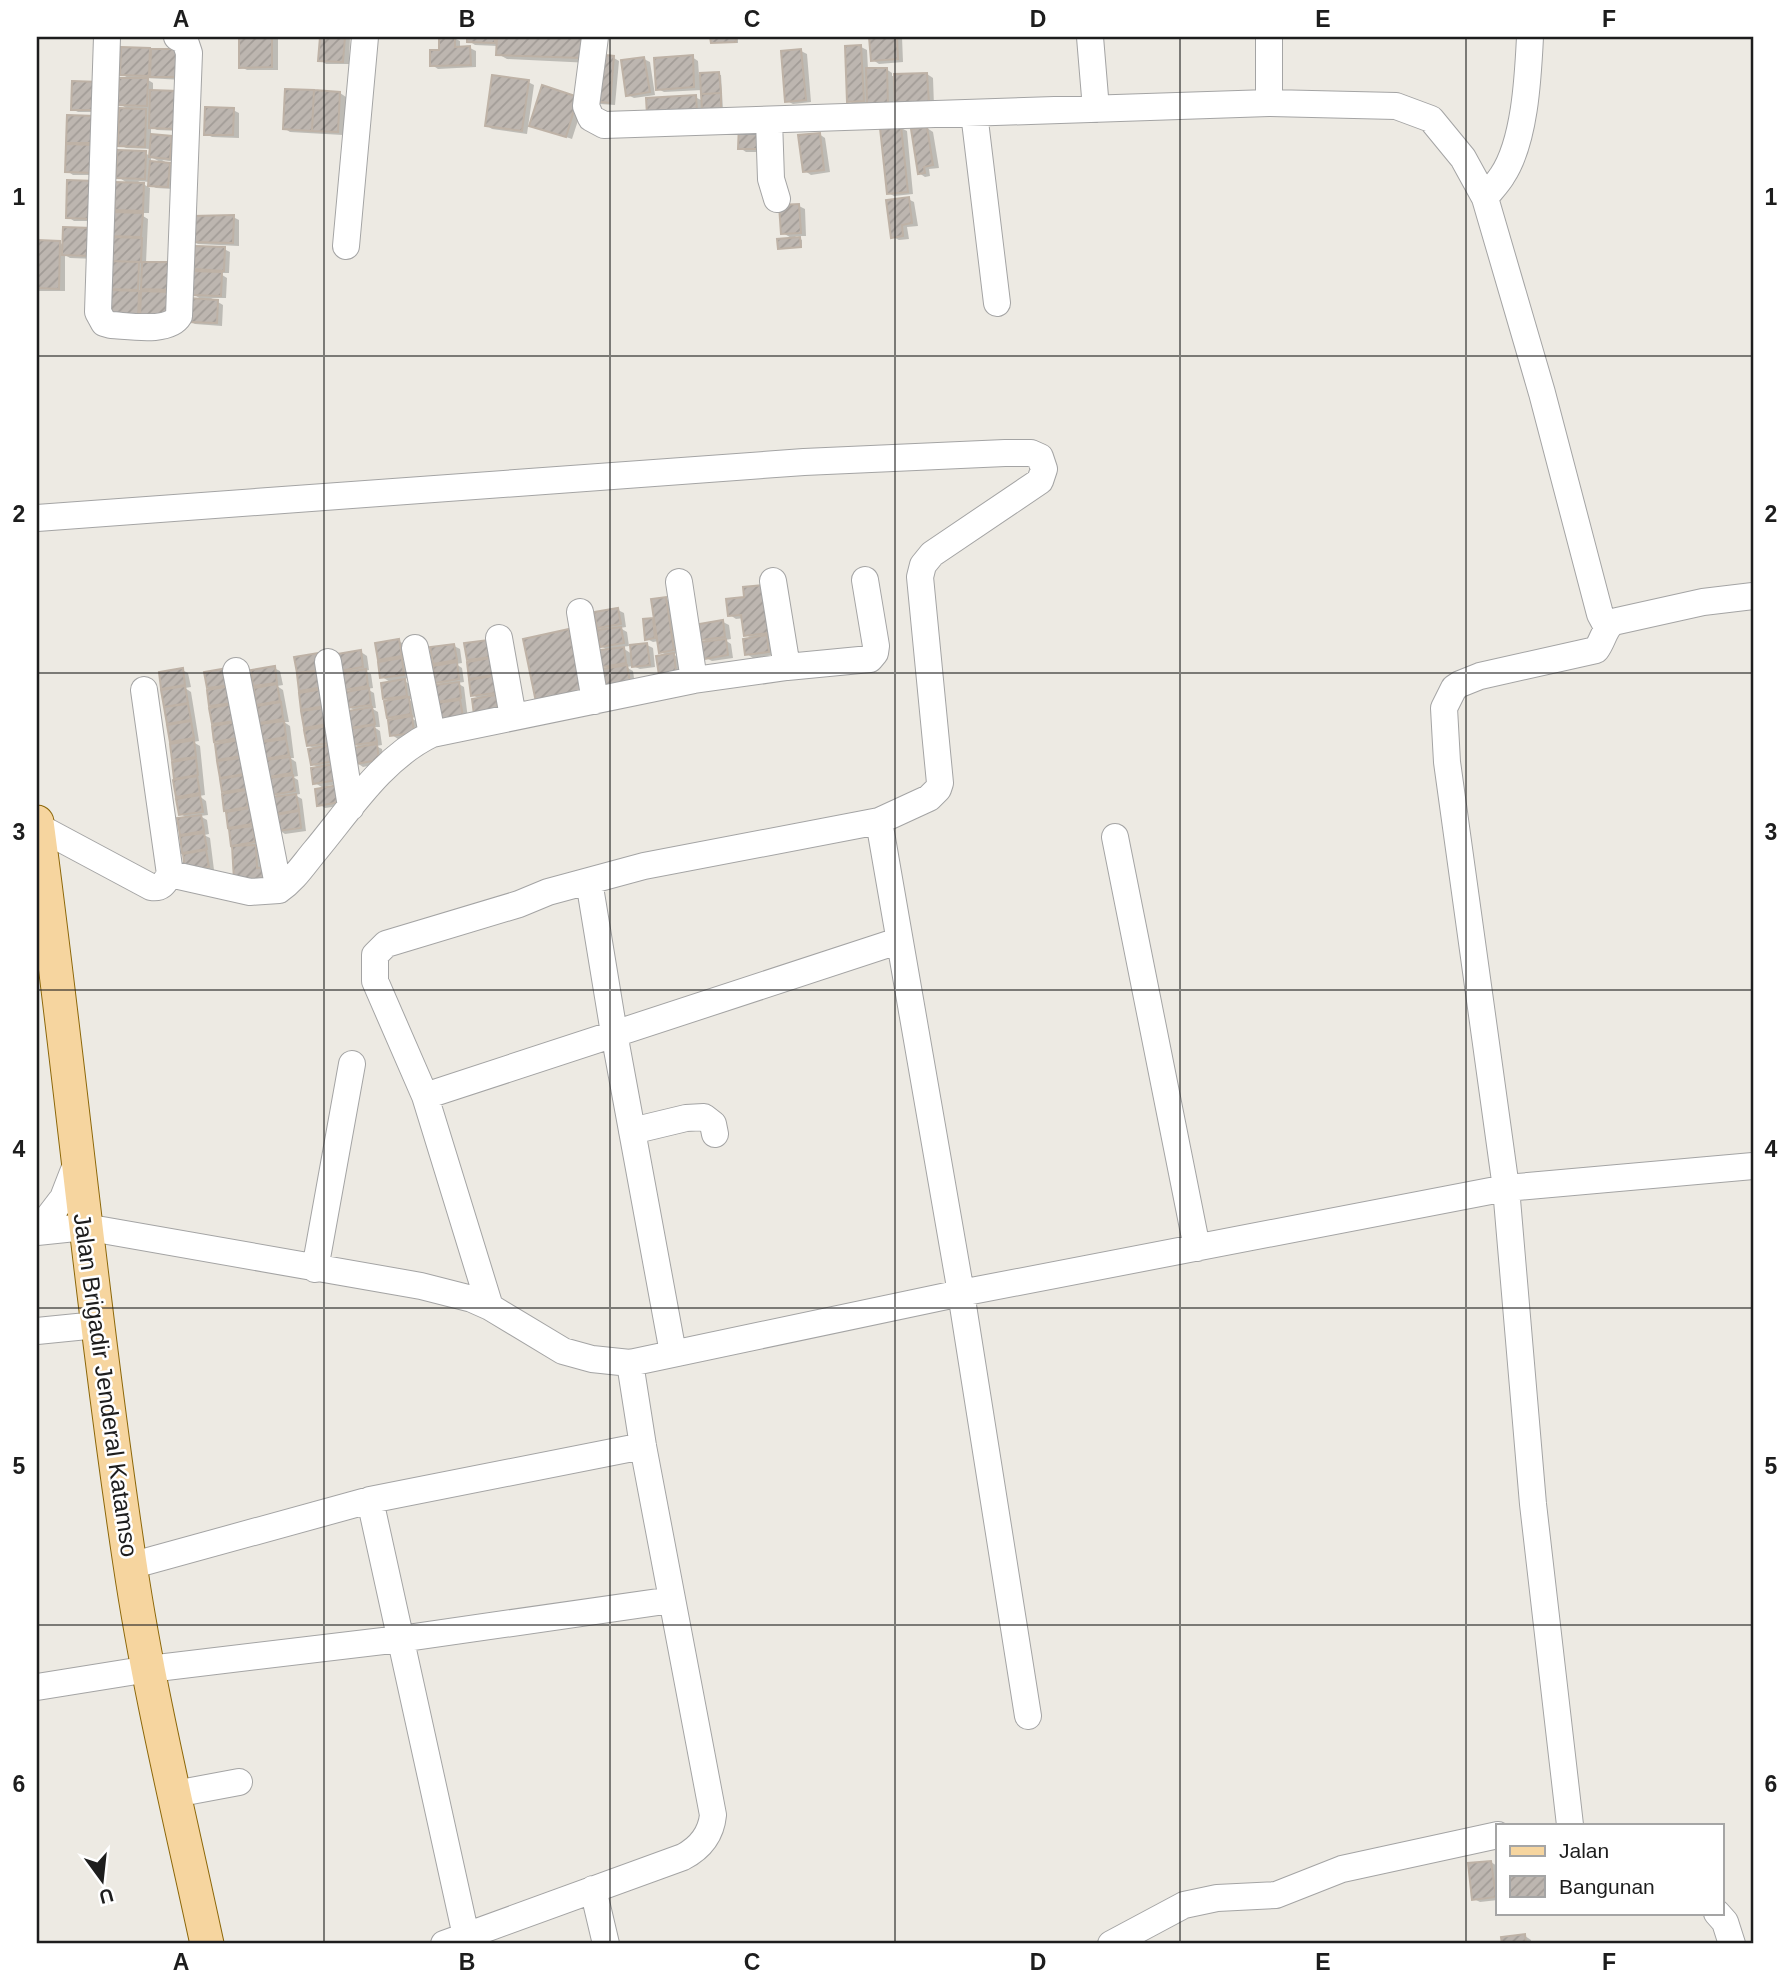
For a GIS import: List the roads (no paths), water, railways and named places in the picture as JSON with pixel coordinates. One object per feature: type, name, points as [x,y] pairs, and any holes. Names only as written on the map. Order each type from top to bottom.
[{"type":"main road","name":"Jalan Brigadir Jenderal Katamso","points":[[37,824],[97,1325],[130,1566],[207,1944]]},
{"type":"street","points":[[83,37],[124,37]]},
{"type":"street","points":[[107,37],[98,312],[104,323],[111,325],[167,327],[179,316],[189,53],[185,41],[177,37]]},
{"type":"street","points":[[346,246],[365,37]]},
{"type":"street","points":[[595,37],[586,106],[587,113],[596,122],[604,125],[1269,103],[1396,106],[1431,119],[1463,158],[1485,198],[1542,393],[1604,634]]},
{"type":"street","points":[[1090,37],[1096,109]]},
{"type":"street","points":[[1269,37],[1269,103]]},
{"type":"street","points":[[1485,198],[1503,175],[1522,122],[1528,81],[1530,37]]},
{"type":"street","points":[[974,113],[997,303]]},
{"type":"street","points":[[769,120],[771,179],[777,199]]},
{"type":"street","points":[[37,518],[804,462],[1031,453],[1040,457],[1043,464],[1040,481],[932,554],[923,565],[920,577],[940,783],[929,798],[879,821],[644,866],[589,881],[386,944],[375,955],[373,968],[378,992],[396,1024],[425,1096],[490,1307]]},
{"type":"street","points":[[170,874],[250,892],[279,890],[292,879],[400,753],[432,734],[694,680],[870,659],[876,646],[865,580]]},
{"type":"street","points":[[773,581],[788,667]]},
{"type":"street","points":[[680,582],[694,680]]},
{"type":"street","points":[[1561,1824],[1506,1188],[1449,775],[1444,708],[1454,688],[1480,676],[1591,653],[1596,650],[1613,622],[1703,603],[1753,596]]},
{"type":"street","points":[[580,612],[596,701]]},
{"type":"street","points":[[499,638],[513,717]]},
{"type":"street","points":[[415,648],[432,734]]},
{"type":"street","points":[[328,662],[351,807]]},
{"type":"street","points":[[236,671],[279,890]]},
{"type":"street","points":[[37,824],[151,887],[155,888],[164,883],[170,874],[144,690]]},
{"type":"street","points":[[879,821],[961,1293],[1028,1716]]},
{"type":"street","points":[[1115,837],[1197,1248]]},
{"type":"street","points":[[589,881],[673,1353]]},
{"type":"street","points":[[425,1096],[898,941]]},
{"type":"street","points":[[315,1269],[352,1064]]},
{"type":"street","points":[[632,1130],[704,1116],[713,1124],[715,1135]]},
{"type":"street","points":[[37,1232],[63,1198],[77,1162]]},
{"type":"street","points":[[37,1232],[85,1227],[421,1286],[472,1299],[490,1307],[563,1351],[592,1359],[630,1363],[961,1293],[1506,1188],[1753,1166]]},
{"type":"street","points":[[37,1331],[97,1325]]},
{"type":"street","points":[[370,1500],[400,1639],[455,1940],[694,1851],[712,1827],[713,1815],[643,1446],[630,1363]]},
{"type":"street","points":[[130,1566],[370,1500],[643,1446]]},
{"type":"street","points":[[37,1687],[149,1669],[400,1639],[672,1600]]},
{"type":"street","points":[[175,1794],[239,1782]]},
{"type":"street","points":[[1111,1944],[1184,1905],[1197,1901],[1276,1895],[1342,1869],[1496,1835]]},
{"type":"street","points":[[593,1889],[606,1944]]},
{"type":"street","points":[[1718,1914],[1725,1922],[1732,1944]]}]
